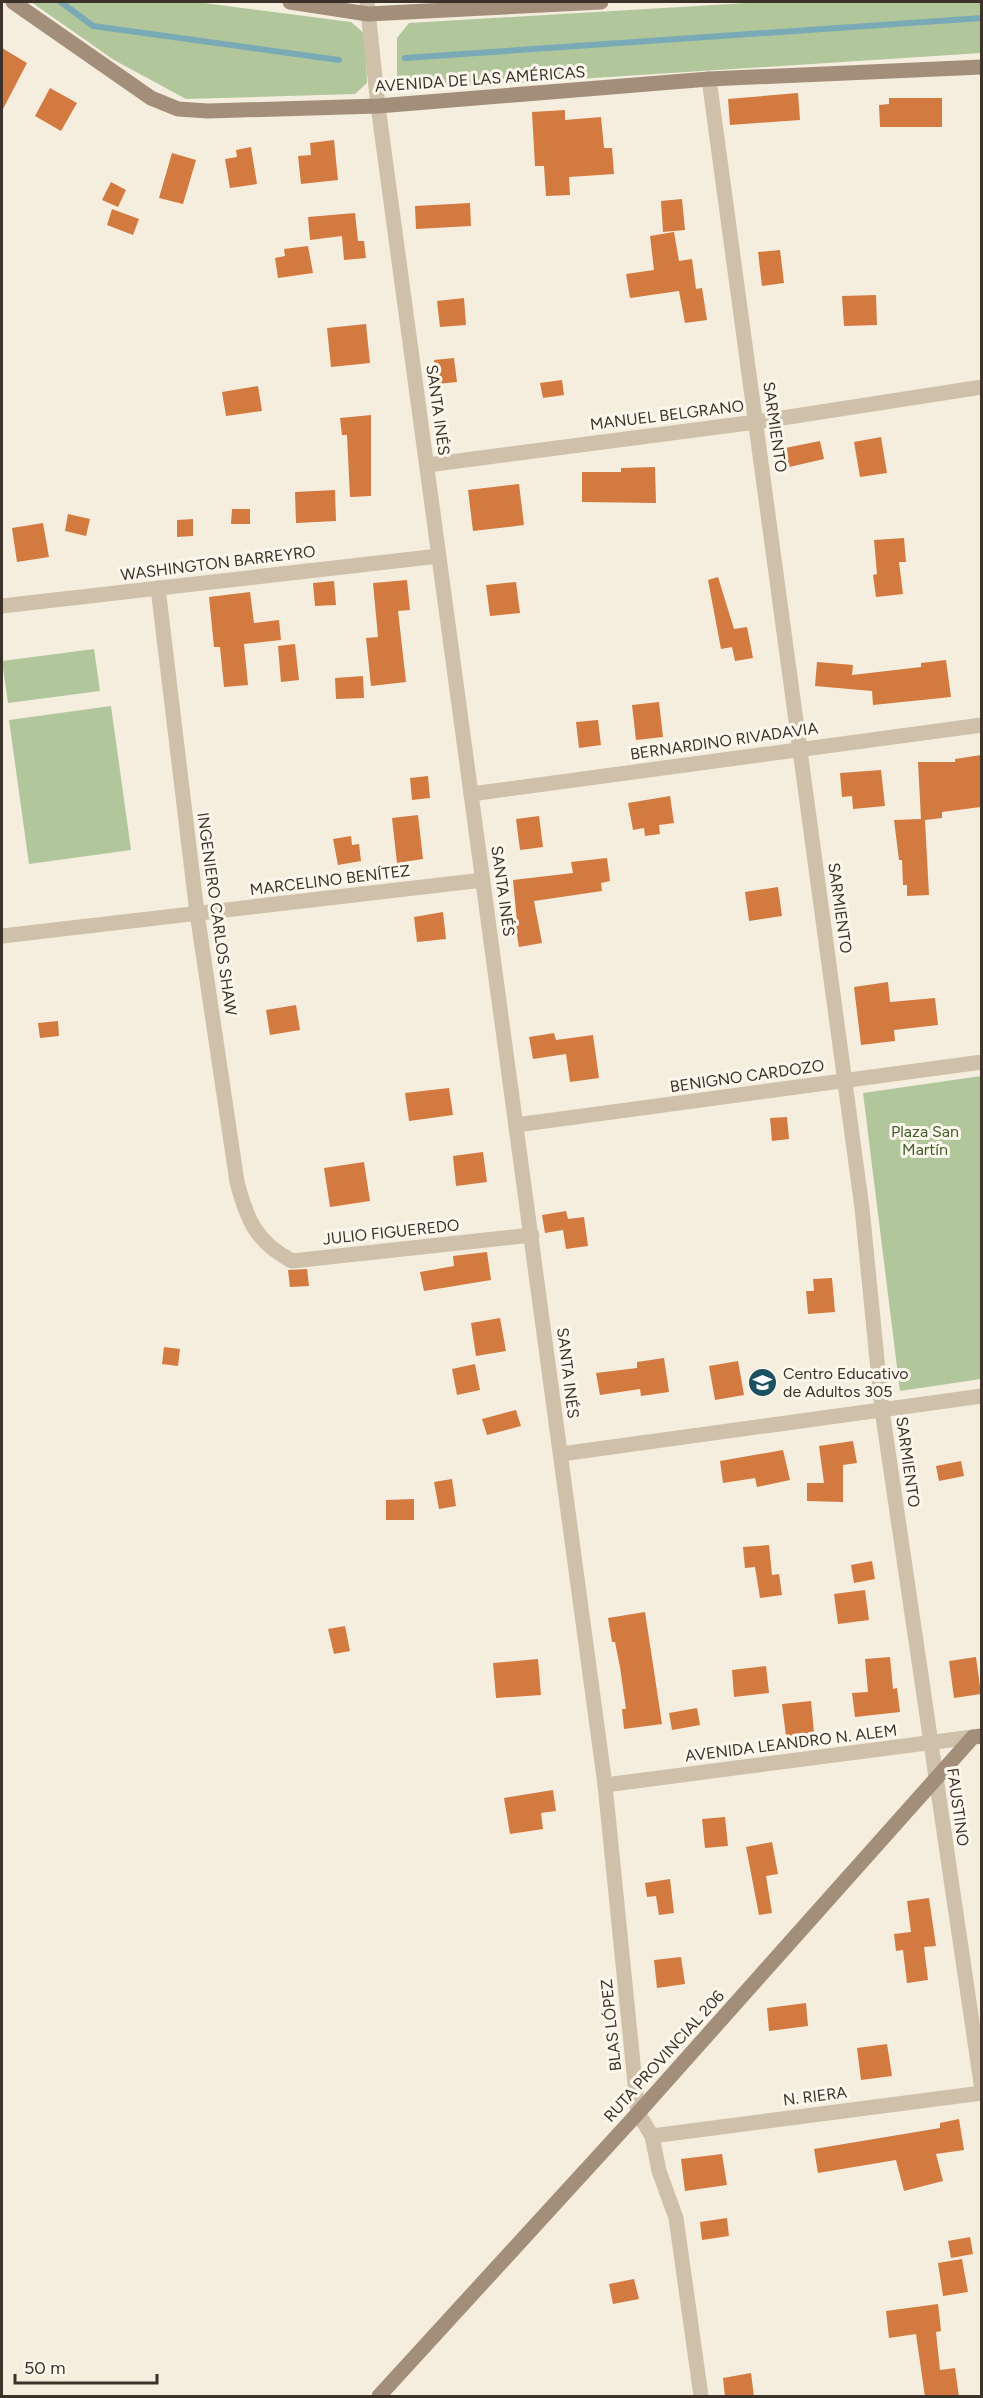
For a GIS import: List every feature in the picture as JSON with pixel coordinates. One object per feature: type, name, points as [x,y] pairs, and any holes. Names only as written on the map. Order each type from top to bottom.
[{"type":"main road","name":"AVENIDA DE LAS AMÉRICAS","points":[[13,2],[151,98],[178,109],[208,111],[378,105],[709,80],[981,67]]},
{"type":"main road","points":[[290,2],[367,8],[601,2]]},
{"type":"main road","name":"RUTA PROVINCIAL 206","points":[[379,2397],[977,1737]]},
{"type":"street","name":"SANTA INÉS","points":[[367,8],[378,105],[605,1785]]},
{"type":"street","name":"SARMIENTO","points":[[709,80],[862,1208],[882,1410],[931,1743]]},
{"type":"street","name":"MANUEL BELGRANO","points":[[427,465],[756,422],[981,387]]},
{"type":"street","name":"WASHINGTON BARREYRO","points":[[2,606],[439,555]]},
{"type":"street","name":"INGENIERO CARLOS SHAW","points":[[158,588],[197,914],[237,1182],[246,1215],[260,1238]]},
{"type":"street","name":"BERNARDINO RIVADAVIA","points":[[471,794],[981,725]]},
{"type":"street","name":"MARCELINO BENÍTEZ","points":[[2,936],[483,880]]},
{"type":"street","name":"BENIGNO CARDOZO","points":[[516,1125],[981,1062]]},
{"type":"street","name":"JULIO FIGUEREDO","points":[[260,1238],[276,1252],[292,1261],[532,1235]]},
{"type":"street","points":[[561,1454],[981,1395]]},
{"type":"street","name":"AVENIDA LEANDRO N. ALEM","points":[[605,1785],[977,1737]]},
{"type":"street","name":"FAUSTINO","points":[[931,1743],[981,2091]]},
{"type":"street","name":"BLAS LÓPEZ","points":[[605,1785],[638,2113],[652,2136],[659,2171],[675,2218],[700,2397]]},
{"type":"street","name":"N. RIERA","points":[[652,2136],[981,2091]]},
{"type":"green space","points":[[31,2],[196,2],[351,22],[365,34],[367,83],[355,94],[186,99],[114,60]]},
{"type":"green space","points":[[764,2],[981,2],[981,53],[423,89],[397,81],[397,38],[409,23]]},
{"type":"green space","points":[[94,649],[100,691],[8,703],[2,661]]},
{"type":"green space","points":[[111,706],[131,850],[29,864],[9,720]]},
{"type":"green space","name":"Plaza San Martín","points":[[981,1076],[981,1379],[900,1391],[863,1093]]},
{"type":"building","points":[[2,48],[27,63],[2,111]]},
{"type":"building","points":[[50,88],[77,103],[61,131],[35,116]]},
{"type":"building","points":[[798,93],[800,120],[730,125],[728,99]]},
{"type":"building","points":[[889,98],[942,98],[942,127],[880,127],[879,105],[889,104]]},
{"type":"building","points":[[565,110],[565,120],[601,117],[604,148],[612,148],[614,174],[569,177],[570,195],[546,196],[544,166],[535,166],[532,112]]},
{"type":"building","points":[[334,140],[338,180],[301,184],[298,156],[311,155],[310,143]]},
{"type":"building","points":[[251,147],[257,184],[230,188],[225,159],[237,157],[236,150]]},
{"type":"building","points":[[172,153],[196,160],[183,204],[159,198]]},
{"type":"building","points":[[111,182],[126,190],[118,207],[102,200]]},
{"type":"building","points":[[682,199],[685,230],[663,232],[661,201]]},
{"type":"building","points":[[470,203],[471,226],[416,229],[415,206]]},
{"type":"building","points":[[112,209],[139,219],[133,235],[107,225]]},
{"type":"building","points":[[355,213],[358,241],[364,241],[366,258],[344,260],[342,236],[310,240],[308,217]]},
{"type":"building","points":[[674,232],[679,261],[692,259],[696,289],[702,288],[707,320],[685,323],[679,291],[630,298],[626,274],[654,270],[650,236]]},
{"type":"building","points":[[308,246],[313,273],[278,278],[275,258],[285,256],[284,249]]},
{"type":"building","points":[[780,250],[784,283],[762,286],[758,252]]},
{"type":"building","points":[[876,295],[877,325],[844,326],[842,296]]},
{"type":"building","points":[[464,298],[466,325],[440,327],[437,301]]},
{"type":"building","points":[[366,324],[370,363],[331,367],[327,328]]},
{"type":"building","points":[[454,358],[457,382],[437,384],[434,360]]},
{"type":"building","points":[[562,380],[564,395],[543,398],[540,383]]},
{"type":"building","points":[[258,386],[262,411],[226,416],[222,392]]},
{"type":"building","points":[[371,415],[371,496],[350,497],[347,435],[342,435],[340,418]]},
{"type":"building","points":[[881,437],[887,473],[860,477],[854,442]]},
{"type":"building","points":[[820,441],[824,459],[789,467],[785,448]]},
{"type":"building","points":[[655,467],[656,503],[582,502],[582,472],[621,472],[621,468]]},
{"type":"building","points":[[519,484],[524,525],[473,531],[468,490]]},
{"type":"building","points":[[335,490],[336,521],[296,523],[295,492]]},
{"type":"building","points":[[232,509],[250,509],[250,524],[231,524]]},
{"type":"building","points":[[68,514],[90,519],[86,536],[65,531]]},
{"type":"building","points":[[193,519],[193,536],[177,537],[177,520]]},
{"type":"building","points":[[43,523],[49,557],[17,562],[12,528]]},
{"type":"building","points":[[904,538],[906,562],[899,562],[903,594],[876,597],[873,575],[877,574],[874,540]]},
{"type":"building","points":[[718,577],[734,629],[747,627],[753,658],[735,661],[732,647],[721,649],[708,580]]},
{"type":"building","points":[[407,580],[410,610],[398,611],[406,682],[371,686],[366,638],[378,637],[373,583]]},
{"type":"building","points":[[334,581],[336,605],[315,606],[313,583]]},
{"type":"building","points":[[516,582],[520,613],[490,616],[486,585]]},
{"type":"building","points":[[250,592],[254,623],[279,620],[281,640],[244,644],[248,685],[224,687],[220,647],[214,647],[209,597]]},
{"type":"building","points":[[295,644],[299,680],[281,682],[278,646]]},
{"type":"building","points":[[946,660],[951,697],[873,705],[872,691],[815,686],[817,662],[853,665],[852,675],[921,667],[921,663]]},
{"type":"building","points":[[363,676],[364,698],[336,699],[335,678]]},
{"type":"building","points":[[659,702],[663,737],[636,740],[632,705]]},
{"type":"building","points":[[598,720],[601,745],[579,748],[576,722]]},
{"type":"building","points":[[981,755],[981,807],[942,812],[942,818],[925,820],[929,895],[907,896],[907,885],[903,885],[902,860],[899,860],[894,820],[921,819],[918,762],[955,762],[955,759]]},
{"type":"building","points":[[881,770],[885,806],[853,809],[852,796],[842,797],[840,773]]},
{"type":"building","points":[[428,776],[430,798],[412,800],[410,778]]},
{"type":"building","points":[[670,796],[674,823],[659,825],[660,834],[645,836],[644,828],[633,830],[628,803]]},
{"type":"building","points":[[418,815],[423,859],[397,863],[392,818]]},
{"type":"building","points":[[539,816],[543,847],[520,850],[516,819]]},
{"type":"building","points":[[351,836],[352,845],[359,844],[361,861],[338,865],[333,839]]},
{"type":"building","points":[[607,858],[610,881],[601,883],[602,891],[534,901],[542,943],[519,947],[515,923],[517,922],[513,880],[573,873],[571,862]]},
{"type":"building","points":[[778,887],[782,916],[749,921],[745,892]]},
{"type":"building","points":[[443,912],[446,939],[417,942],[414,917]]},
{"type":"building","points":[[888,982],[890,1002],[935,998],[938,1025],[894,1030],[895,1041],[861,1045],[854,987]]},
{"type":"building","points":[[296,1005],[300,1030],[270,1035],[266,1010]]},
{"type":"building","points":[[58,1021],[59,1036],[40,1038],[38,1023]]},
{"type":"building","points":[[554,1033],[556,1040],[593,1035],[599,1078],[570,1082],[566,1054],[533,1059],[529,1037]]},
{"type":"building","points":[[449,1088],[453,1115],[409,1121],[405,1093]]},
{"type":"building","points":[[787,1117],[789,1139],[772,1141],[770,1118]]},
{"type":"building","points":[[483,1152],[487,1182],[456,1186],[453,1156]]},
{"type":"building","points":[[364,1162],[370,1201],[330,1207],[324,1168]]},
{"type":"building","points":[[566,1211],[568,1219],[584,1217],[588,1246],[566,1249],[563,1230],[545,1233],[542,1215]]},
{"type":"building","points":[[487,1252],[491,1280],[424,1291],[420,1272],[454,1266],[453,1256]]},
{"type":"building","points":[[307,1269],[309,1286],[290,1287],[288,1270]]},
{"type":"building","points":[[832,1278],[835,1312],[808,1314],[806,1291],[814,1291],[813,1279]]},
{"type":"building","points":[[500,1318],[506,1351],[476,1356],[471,1323]]},
{"type":"building","points":[[164,1347],[180,1349],[178,1366],[162,1364]]},
{"type":"building","points":[[664,1358],[669,1392],[641,1396],[640,1389],[600,1395],[596,1373],[637,1368],[637,1362]]},
{"type":"building","points":[[738,1361],[744,1395],[715,1400],[709,1366]]},
{"type":"building","points":[[475,1364],[480,1390],[457,1395],[452,1369]]},
{"type":"building","points":[[516,1410],[521,1426],[487,1435],[482,1419]]},
{"type":"building","points":[[853,1441],[857,1463],[843,1465],[843,1502],[807,1501],[807,1483],[824,1483],[819,1446]]},
{"type":"building","points":[[783,1450],[790,1480],[757,1487],[755,1478],[723,1483],[720,1461]]},
{"type":"building","points":[[961,1461],[964,1476],[939,1481],[936,1466]]},
{"type":"building","points":[[452,1479],[456,1506],[439,1509],[434,1482]]},
{"type":"building","points":[[414,1499],[414,1520],[386,1520],[386,1500]]},
{"type":"building","points":[[769,1545],[772,1575],[779,1574],[782,1595],[760,1598],[755,1567],[745,1568],[743,1547]]},
{"type":"building","points":[[872,1561],[875,1579],[854,1583],[851,1565]]},
{"type":"building","points":[[865,1590],[869,1620],[838,1624],[834,1594]]},
{"type":"building","points":[[645,1612],[662,1724],[624,1729],[622,1709],[626,1709],[620,1667],[615,1642],[612,1642],[608,1618]]},
{"type":"building","points":[[345,1626],[350,1651],[334,1654],[328,1629]]},
{"type":"building","points":[[890,1657],[893,1689],[897,1688],[900,1712],[855,1717],[852,1693],[868,1692],[865,1659]]},
{"type":"building","points":[[976,1657],[981,1694],[954,1698],[949,1661]]},
{"type":"building","points":[[538,1659],[541,1695],[496,1698],[493,1663]]},
{"type":"building","points":[[766,1666],[769,1693],[734,1697],[732,1670]]},
{"type":"building","points":[[811,1701],[814,1733],[786,1736],[782,1704]]},
{"type":"building","points":[[697,1708],[700,1725],[672,1730],[669,1713]]},
{"type":"building","points":[[553,1790],[556,1811],[541,1813],[543,1829],[510,1834],[504,1798]]},
{"type":"building","points":[[725,1817],[728,1846],[705,1848],[702,1819]]},
{"type":"building","points":[[772,1842],[778,1874],[766,1876],[772,1913],[759,1915],[746,1847]]},
{"type":"building","points":[[670,1879],[674,1913],[659,1915],[656,1896],[647,1897],[645,1883]]},
{"type":"building","points":[[929,1898],[936,1946],[924,1947],[928,1980],[907,1983],[903,1950],[896,1951],[894,1934],[911,1932],[907,1901]]},
{"type":"building","points":[[681,1957],[685,1984],[657,1988],[654,1960]]},
{"type":"building","points":[[806,2003],[808,2026],[769,2031],[767,2008]]},
{"type":"building","points":[[887,2044],[892,2076],[861,2080],[857,2048]]},
{"type":"building","points":[[959,2119],[964,2150],[936,2154],[943,2181],[904,2191],[896,2160],[818,2173],[814,2149],[940,2128],[940,2123]]},
{"type":"building","points":[[722,2154],[727,2185],[685,2191],[681,2159]]},
{"type":"building","points":[[727,2218],[729,2236],[702,2240],[700,2222]]},
{"type":"building","points":[[970,2237],[973,2254],[951,2258],[948,2241]]},
{"type":"building","points":[[962,2259],[968,2292],[943,2296],[938,2263]]},
{"type":"building","points":[[634,2279],[639,2299],[613,2304],[609,2284]]},
{"type":"building","points":[[938,2304],[941,2331],[936,2332],[940,2370],[955,2368],[959,2397],[925,2397],[916,2334],[889,2338],[886,2311]]},
{"type":"building","points":[[751,2373],[754,2397],[725,2397],[723,2378]]},
{"type":"waterway","points":[[61,2],[93,26],[339,60]]},
{"type":"waterway","points":[[405,58],[982,18]]},
{"type":"place","name":"Centro Educativo de Adultos 305","points":[[762,1382]]}]
